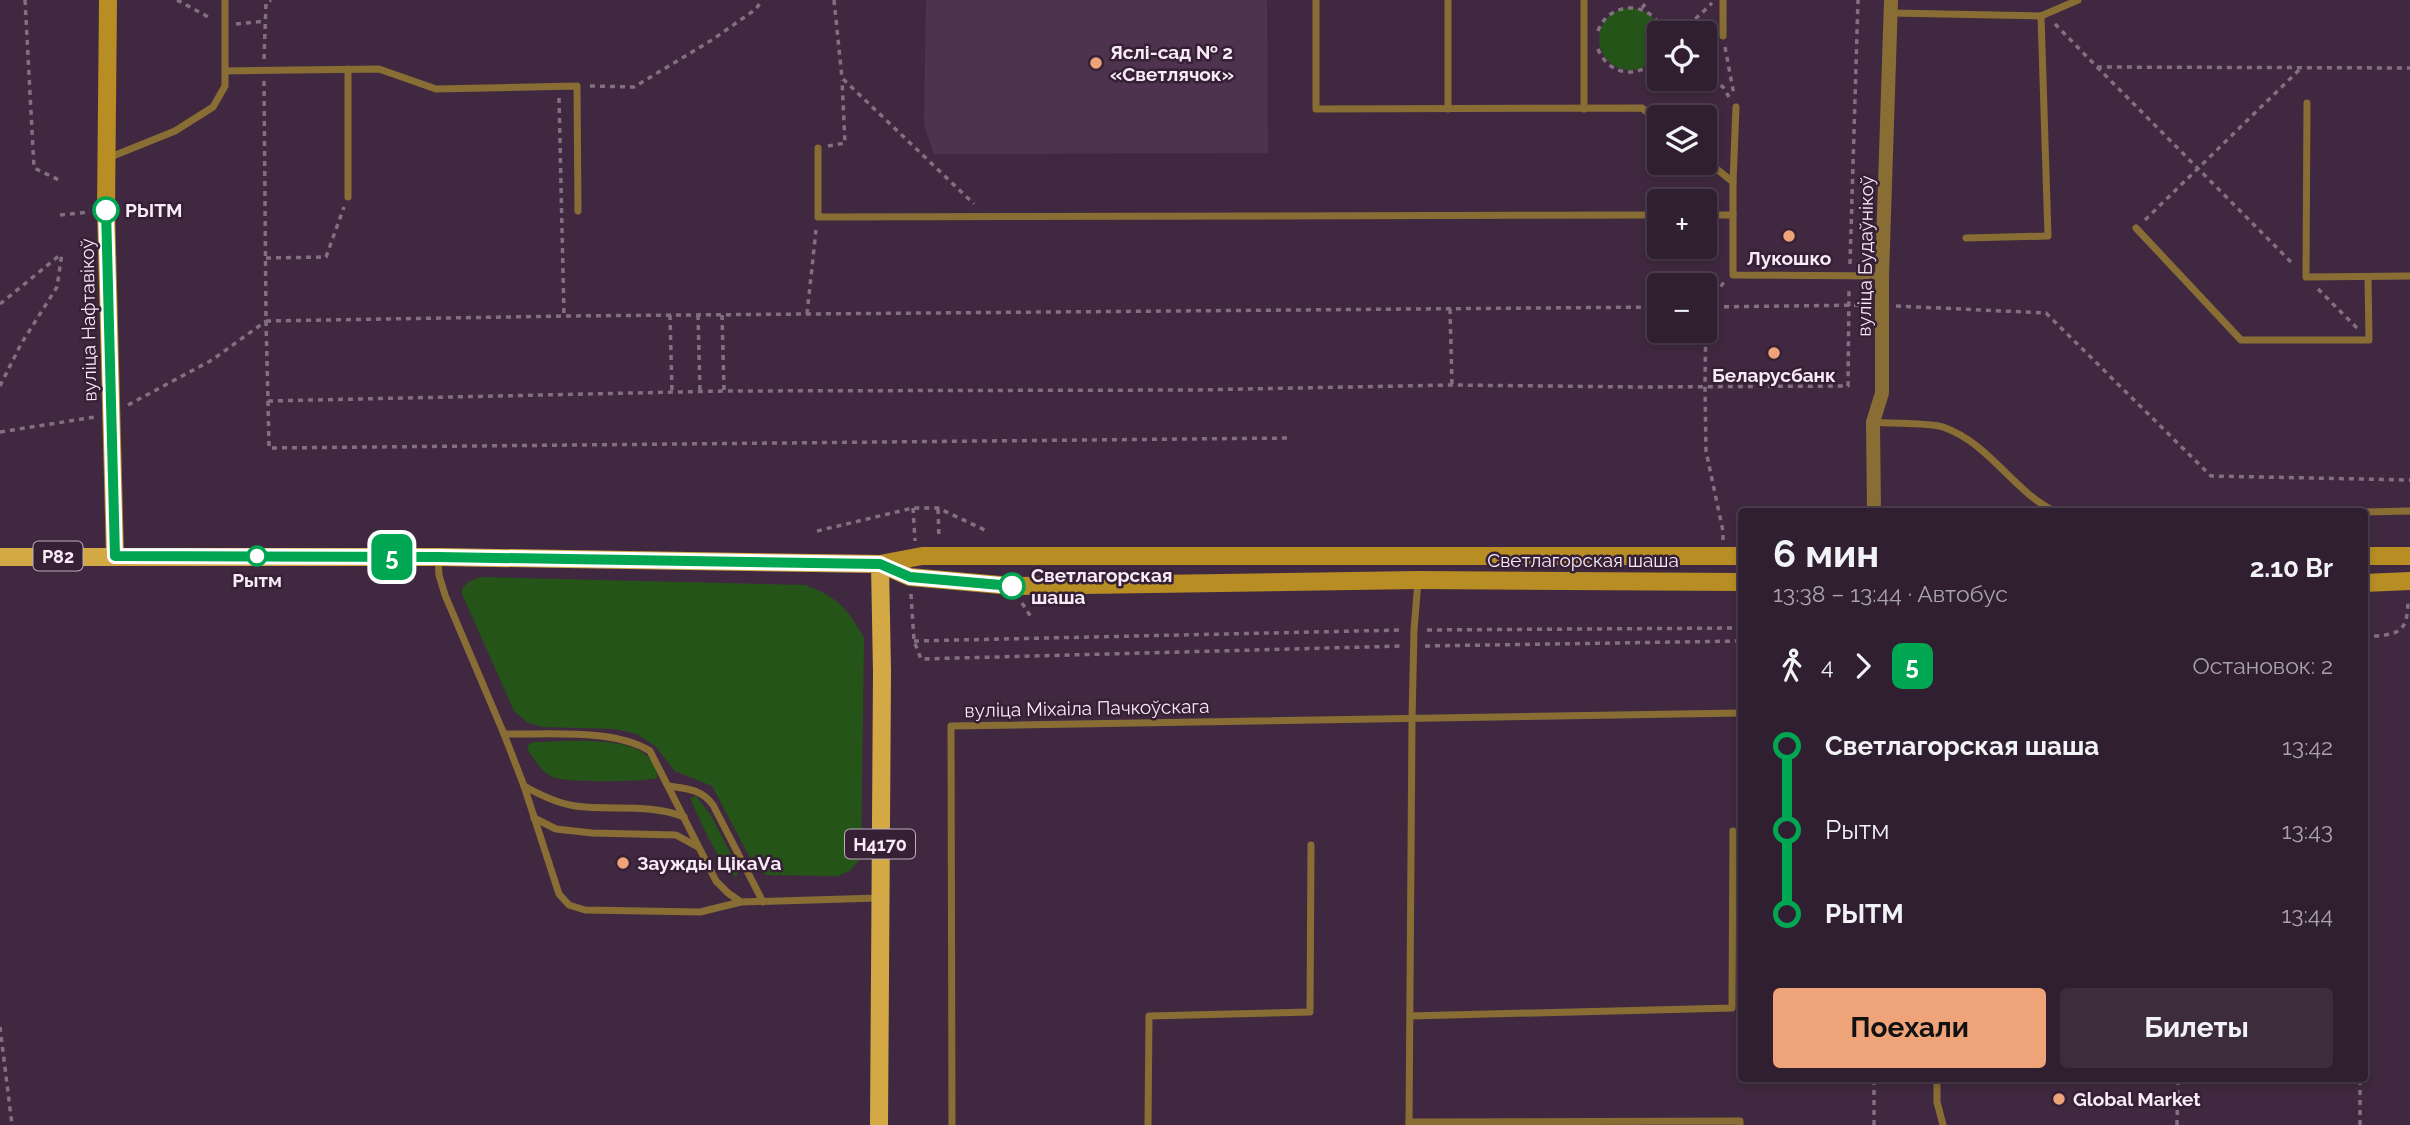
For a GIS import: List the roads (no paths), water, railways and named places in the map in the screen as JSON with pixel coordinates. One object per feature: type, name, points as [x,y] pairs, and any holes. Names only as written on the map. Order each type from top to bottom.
[{"type":"main road","name":"вуліца Нафтавікоў","points":[[108,0],[106,210],[115,556]]},
{"type":"main road","points":[[880,564],[913,558],[1738,556]]},
{"type":"main road","points":[[2368,556],[2410,556]]},
{"type":"main road","name":"Светлагорская шаша","points":[[0,557],[438,557],[880,564],[910,577],[1012,586],[1418,580],[1738,582]]},
{"type":"main road","name":"Н4170","points":[[879,1125],[882,672],[880,564]]},
{"type":"main road","points":[[2368,583],[2410,581]]},
{"type":"street","name":"вуліца Будаўнікоў","points":[[1874,508],[1873,422],[1882,393],[1882,276],[1891,7]]},
{"type":"lane","points":[[106,159],[175,131],[213,107],[225,86],[225,0]]},
{"type":"lane","points":[[1317,0],[1316,109],[1642,108],[1647,112]]},
{"type":"lane","points":[[1448,0],[1448,109]]},
{"type":"lane","points":[[1584,0],[1584,108]]},
{"type":"lane","points":[[1723,0],[1723,36]]},
{"type":"lane","points":[[1891,7],[2044,16],[2078,0]]},
{"type":"lane","points":[[1966,238],[2048,236],[2044,16]]},
{"type":"lane","points":[[348,69],[348,197]]},
{"type":"lane","points":[[225,71],[379,69],[436,89],[577,86],[579,211]]},
{"type":"lane","points":[[2307,103],[2306,277],[2410,276]]},
{"type":"lane","points":[[1736,107],[1733,275],[1882,276]]},
{"type":"lane","points":[[818,148],[818,217],[1647,215]]},
{"type":"lane","points":[[1717,169],[1733,182]]},
{"type":"lane","points":[[1717,215],[1732,215]]},
{"type":"lane","points":[[2136,229],[2241,340],[2369,340],[2368,276]]},
{"type":"lane","points":[[1873,422],[1942,427],[1981,447],[2037,503],[2048,508]]},
{"type":"lane","points":[[2368,512],[2410,511]]},
{"type":"lane","points":[[438,557],[439,575],[445,595],[524,786],[559,894],[569,905],[585,910],[700,912],[741,902],[879,898]]},
{"type":"lane","points":[[1418,580],[1413,630],[1415,646],[1409,1123],[1740,1121],[1740,1125]]},
{"type":"lane","points":[[1412,719],[1738,713]]},
{"type":"lane","name":"вуліца Міхаіла Пачкоўскага","points":[[952,1125],[951,726],[1412,719]]},
{"type":"lane","points":[[504,734],[617,737],[637,743],[650,751],[716,881],[741,902]]},
{"type":"lane","points":[[524,786],[548,799],[574,806],[652,810],[671,812],[684,817]]},
{"type":"lane","points":[[669,786],[695,790],[706,796],[763,902]]},
{"type":"lane","points":[[534,818],[556,829],[592,834],[676,835],[698,847]]},
{"type":"lane","points":[[1410,1016],[1732,1007],[1733,831]]},
{"type":"lane","points":[[1149,1125],[1149,1016],[1310,1012],[1311,845]]},
{"type":"lane","points":[[1937,1082],[1937,1102],[1943,1125]]},
{"type":"place","name":"Яслі-сад № 2 «Светлячок»","points":[[1096,63]]},
{"type":"place","name":"РЫТМ","points":[[106,210]]},
{"type":"place","name":"Лукошко","points":[[1789,236]]},
{"type":"place","name":"Беларусбанк","points":[[1774,353]]},
{"type":"place","name":"Рытм","points":[[257,556]]},
{"type":"place","name":"Светлагорская шаша","points":[[1012,586]]},
{"type":"place","name":"Заужды ЦікаVа","points":[[623,863]]},
{"type":"place","name":"Global Market","points":[[2059,1099]]}]
